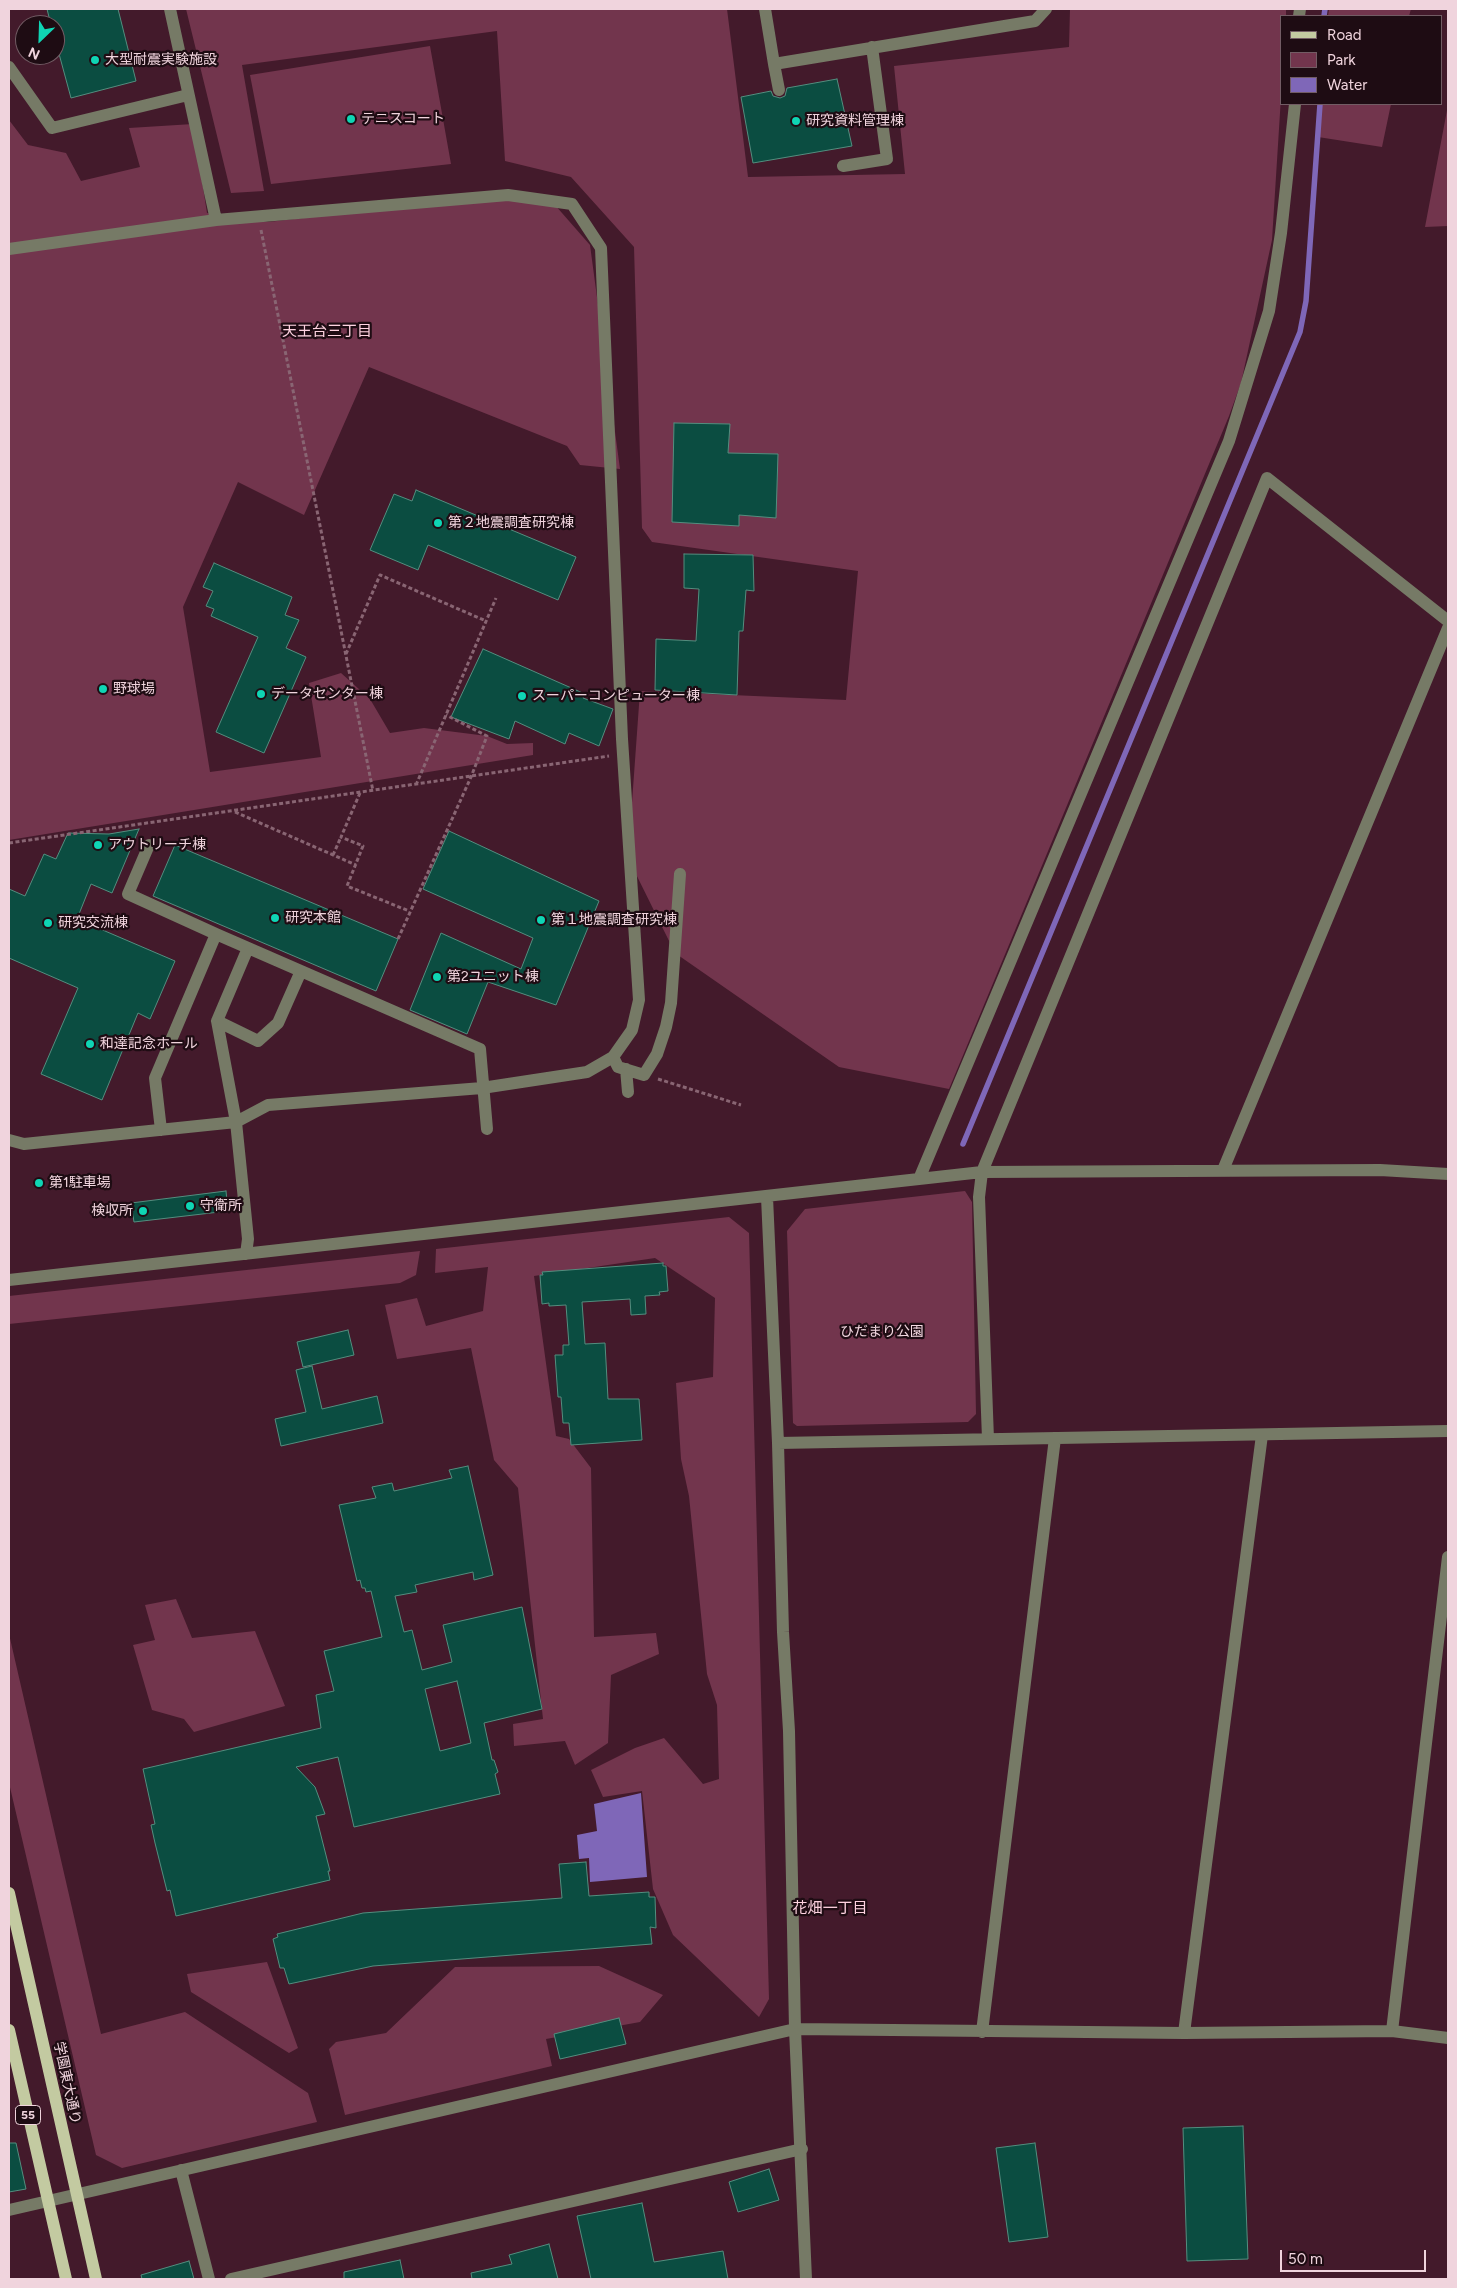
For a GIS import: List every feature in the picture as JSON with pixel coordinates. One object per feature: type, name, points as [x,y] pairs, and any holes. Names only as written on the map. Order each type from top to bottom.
[{"type":"main road","name":"学園東大通り","points":[[9,1893],[96,2279]]},
{"type":"main road","name":"55","points":[[9,2030],[66,2279]]},
{"type":"street","points":[[170,9],[216,220]]},
{"type":"street","points":[[765,9],[779,90]]},
{"type":"street","points":[[774,64],[1035,21],[1046,9]]},
{"type":"street","points":[[843,166],[887,159],[872,47]]},
{"type":"street","points":[[9,67],[52,128],[188,96]]},
{"type":"street","points":[[920,1179],[1229,441],[1269,311],[1281,232],[1295,105]]},
{"type":"street","points":[[9,249],[216,220],[508,195],[572,204],[601,248],[623,754],[639,1000],[632,1030],[613,1056],[587,1072],[482,1088],[268,1104],[236,1122],[24,1144],[9,1140]]},
{"type":"street","points":[[988,1440],[979,1197],[982,1172],[1268,478],[1448,621]]},
{"type":"street","points":[[1223,1170],[1448,628]]},
{"type":"street","points":[[149,845],[128,894],[480,1048],[487,1129]]},
{"type":"street","points":[[613,1056],[618,1067],[644,1074],[657,1054],[666,1027],[671,1003],[680,874]]},
{"type":"street","points":[[161,1130],[155,1078],[216,934]]},
{"type":"street","points":[[246,1254],[248,1239],[236,1122],[217,1021],[248,948]]},
{"type":"street","points":[[217,1021],[258,1040],[278,1023],[301,971]]},
{"type":"street","points":[[626,1070],[628,1092]]},
{"type":"street","points":[[9,1280],[767,1198],[982,1172],[1380,1170],[1448,1174]]},
{"type":"street","points":[[767,1198],[778,1443],[783,1632],[789,1731],[796,2029],[806,2279]]},
{"type":"street","points":[[778,1443],[1448,1431]]},
{"type":"street","points":[[1184,2033],[1262,1435]]},
{"type":"street","points":[[982,2032],[1055,1438]]},
{"type":"street","points":[[1392,2031],[1448,1557]]},
{"type":"street","points":[[9,2210],[796,2029],[1184,2033],[1392,2031],[1448,2038]]},
{"type":"street","points":[[231,2279],[802,2149]]},
{"type":"street","points":[[181,2170],[209,2279]]},
{"type":"path","points":[[258,216],[373,791]]},
{"type":"path","points":[[346,654],[380,575],[486,621]]},
{"type":"path","points":[[416,785],[496,598]]},
{"type":"path","points":[[398,939],[471,776],[486,736],[446,715]]},
{"type":"path","points":[[9,843],[623,754]]},
{"type":"path","points":[[333,855],[360,793]]},
{"type":"path","points":[[234,811],[356,865]]},
{"type":"path","points":[[341,837],[363,846],[347,886],[410,911]]},
{"type":"path","points":[[644,1074],[741,1105]]},
{"type":"green space","points":[[186,9],[727,9],[748,177],[905,174],[894,66],[1069,47],[1070,9],[1286,9],[1286,15],[1280,15],[1280,105],[1272,240],[1241,383],[1229,416],[949,1089],[839,1067],[675,953],[628,858],[640,691],[846,700],[858,571],[652,542],[642,528],[634,247],[571,177],[505,161],[497,31],[242,65],[264,191],[231,193]]},
{"type":"green space","points":[[1329,9],[1411,9],[1409,15],[1328,15]]},
{"type":"green space","name":"テニスコート","points":[[430,46],[451,164],[271,184],[250,75]]},
{"type":"green space","points":[[1321,105],[1391,105],[1382,147],[1318,137]]},
{"type":"green space","points":[[1448,105],[1448,226],[1425,227]]},
{"type":"green space","points":[[9,120],[28,145],[66,153],[81,181],[140,167],[129,128],[193,124],[207,213],[268,222],[516,194],[555,205],[590,245],[620,469],[580,465],[567,446],[369,367],[304,515],[238,482],[183,607],[210,772],[321,757],[309,683],[341,673],[370,699],[390,733],[424,728],[487,736],[507,744],[533,743],[533,755],[9,840]]},
{"type":"green space","name":"ひだまり公園","points":[[965,1191],[972,1202],[976,1414],[968,1422],[797,1426],[793,1423],[787,1231],[805,1209]]},
{"type":"green space","points":[[729,1217],[749,1233],[769,1999],[759,2017],[673,1935],[653,1889],[642,1791],[603,1797],[591,1770],[635,1748],[664,1738],[703,1784],[719,1779],[717,1705],[707,1674],[689,1496],[681,1459],[676,1383],[713,1377],[715,1298],[655,1258],[534,1276],[556,1436],[569,1439],[591,1468],[594,1637],[656,1633],[659,1654],[611,1675],[608,1743],[575,1765],[565,1741],[514,1746],[513,1724],[543,1719],[518,1488],[494,1460],[471,1348],[397,1359],[385,1305],[417,1298],[426,1326],[483,1311],[488,1267],[435,1273],[436,1249]]},
{"type":"green space","points":[[420,1251],[416,1275],[400,1283],[9,1324],[9,1296]]},
{"type":"green space","points":[[176,1599],[192,1638],[255,1631],[285,1706],[194,1732],[184,1719],[152,1710],[133,1645],[155,1640],[145,1605]]},
{"type":"green space","points":[[9,1634],[101,2034],[185,2012],[308,2093],[317,2122],[122,2168],[96,2155],[9,1783]]},
{"type":"green space","points":[[267,1962],[298,2048],[289,2053],[191,1992],[187,1974]]},
{"type":"green space","points":[[599,1966],[663,1995],[640,2022],[546,2039],[552,2066],[345,2115],[329,2049],[336,2042],[386,2033],[455,1967]]},
{"type":"water","points":[[641,1793],[647,1877],[590,1882],[589,1858],[579,1859],[577,1835],[597,1831],[594,1804]]},
{"type":"building","name":"大型耐震実験施設","points":[[47,9],[118,9],[136,81],[71,98],[62,65],[65,65],[65,15],[48,15]]},
{"type":"building","name":"研究資料管理棟","points":[[837,79],[852,146],[753,163],[741,97],[771,91],[773,96],[780,98],[785,96],[787,88]]},
{"type":"building","points":[[674,423],[730,424],[728,453],[778,454],[776,518],[739,515],[739,526],[672,522]]},
{"type":"building","name":"第２地震調査研究棟","points":[[416,490],[576,557],[558,600],[428,545],[418,570],[370,550],[394,494],[412,501]]},
{"type":"building","points":[[684,554],[753,555],[754,591],[746,590],[743,631],[739,631],[737,695],[655,690],[656,639],[696,641],[699,589],[684,588]]},
{"type":"building","name":"データセンター棟","points":[[214,563],[292,597],[285,615],[299,620],[286,648],[306,657],[264,753],[216,732],[258,637],[211,616],[214,609],[206,606],[213,591],[203,587]]},
{"type":"building","name":"スーパーコンピューター棟","points":[[483,649],[585,694],[583,698],[613,709],[599,746],[569,733],[565,744],[515,721],[509,739],[451,717]]},
{"type":"building","points":[[139,829],[112,893],[91,884],[77,919],[175,961],[150,1019],[138,1013],[102,1100],[41,1074],[78,988],[9,958],[9,889],[25,896],[44,854],[56,859],[68,833],[109,834]]},
{"type":"building","name":"第１地震調査研究棟","points":[[449,831],[599,901],[556,1005],[488,982],[467,1034],[410,1010],[441,933],[521,969],[533,938],[423,889]]},
{"type":"building","name":"研究本館","points":[[175,845],[398,939],[376,991],[153,896]]},
{"type":"building","name":"守衛所","points":[[226,1191],[228,1211],[134,1222],[131,1203]]},
{"type":"building","points":[[663,1263],[663,1266],[666,1266],[668,1291],[659,1292],[660,1295],[645,1296],[646,1314],[631,1315],[630,1299],[582,1302],[585,1344],[605,1343],[608,1399],[639,1399],[642,1440],[571,1445],[569,1423],[563,1423],[561,1397],[558,1397],[555,1355],[563,1355],[563,1345],[569,1345],[566,1305],[549,1306],[549,1303],[542,1304],[540,1275],[543,1275],[542,1272]]},
{"type":"building","points":[[348,1330],[354,1355],[303,1367],[297,1342]]},
{"type":"building","points":[[312,1366],[322,1409],[377,1396],[383,1423],[281,1446],[275,1419],[306,1412],[296,1370]]},
{"type":"building","points":[[468,1466],[493,1575],[474,1580],[473,1572],[415,1585],[417,1592],[395,1596],[404,1632],[412,1630],[422,1670],[452,1662],[443,1625],[522,1607],[542,1709],[484,1723],[492,1760],[494,1760],[498,1772],[495,1774],[500,1794],[354,1827],[338,1757],[296,1767],[315,1787],[325,1814],[316,1816],[330,1871],[328,1871],[330,1880],[176,1916],[170,1890],[167,1891],[155,1843],[151,1825],[155,1824],[143,1769],[321,1728],[316,1695],[334,1691],[324,1651],[382,1637],[371,1591],[366,1592],[365,1588],[362,1588],[360,1580],[357,1581],[339,1505],[376,1498],[372,1487],[392,1483],[394,1491],[452,1478],[449,1470]],"holes":[[[457,1681],[471,1743],[440,1751],[425,1689]]]},
{"type":"building","points":[[586,1862],[589,1896],[649,1892],[649,1897],[655,1897],[656,1928],[650,1927],[652,1944],[373,1966],[289,1984],[284,1968],[280,1968],[273,1939],[278,1937],[277,1934],[363,1913],[562,1898],[559,1864]]},
{"type":"building","points":[[619,2018],[626,2044],[560,2059],[554,2034]]},
{"type":"building","points":[[1243,2126],[1248,2259],[1187,2261],[1183,2128]]},
{"type":"building","points":[[9,2143],[16,2143],[26,2189],[9,2192]]},
{"type":"building","points":[[1035,2143],[1048,2237],[1009,2242],[996,2148]]},
{"type":"building","points":[[769,2169],[779,2200],[738,2212],[729,2182]]},
{"type":"building","points":[[642,2203],[654,2262],[723,2251],[728,2279],[591,2279],[577,2216]]},
{"type":"building","points":[[549,2244],[558,2279],[472,2279],[471,2273],[512,2264],[509,2255]]},
{"type":"building","points":[[400,2260],[404,2279],[344,2279],[344,2272]]},
{"type":"building","points":[[189,2261],[194,2279],[142,2279],[141,2275]]},
{"type":"waterway","points":[[1324,15],[1325,9]]},
{"type":"waterway","points":[[963,1144],[1300,332],[1306,301],[1320,105]]},
{"type":"place","name":"大型耐震実験施設","points":[[95,60]]},
{"type":"place","name":"テニスコート","points":[[351,119]]},
{"type":"place","name":"研究資料管理棟","points":[[796,121]]},
{"type":"place","name":"第２地震調査研究棟","points":[[438,523]]},
{"type":"place","name":"野球場","points":[[103,689]]},
{"type":"place","name":"データセンター棟","points":[[261,694]]},
{"type":"place","name":"スーパーコンピューター棟","points":[[522,696]]},
{"type":"place","name":"アウトリーチ棟","points":[[98,845]]},
{"type":"place","name":"研究本館","points":[[275,918]]},
{"type":"place","name":"第１地震調査研究棟","points":[[541,920]]},
{"type":"place","name":"研究交流棟","points":[[48,923]]},
{"type":"place","name":"第2ユニット棟","points":[[437,977]]},
{"type":"place","name":"和達記念ホール","points":[[90,1044]]},
{"type":"place","name":"第1駐車場","points":[[39,1183]]},
{"type":"place","name":"守衛所","points":[[190,1206]]},
{"type":"place","name":"検収所","points":[[143,1211]]},
{"type":"district","name":"天王台三丁目","points":[[327,332]]},
{"type":"district","name":"花畑一丁目","points":[[830,1909]]}]
